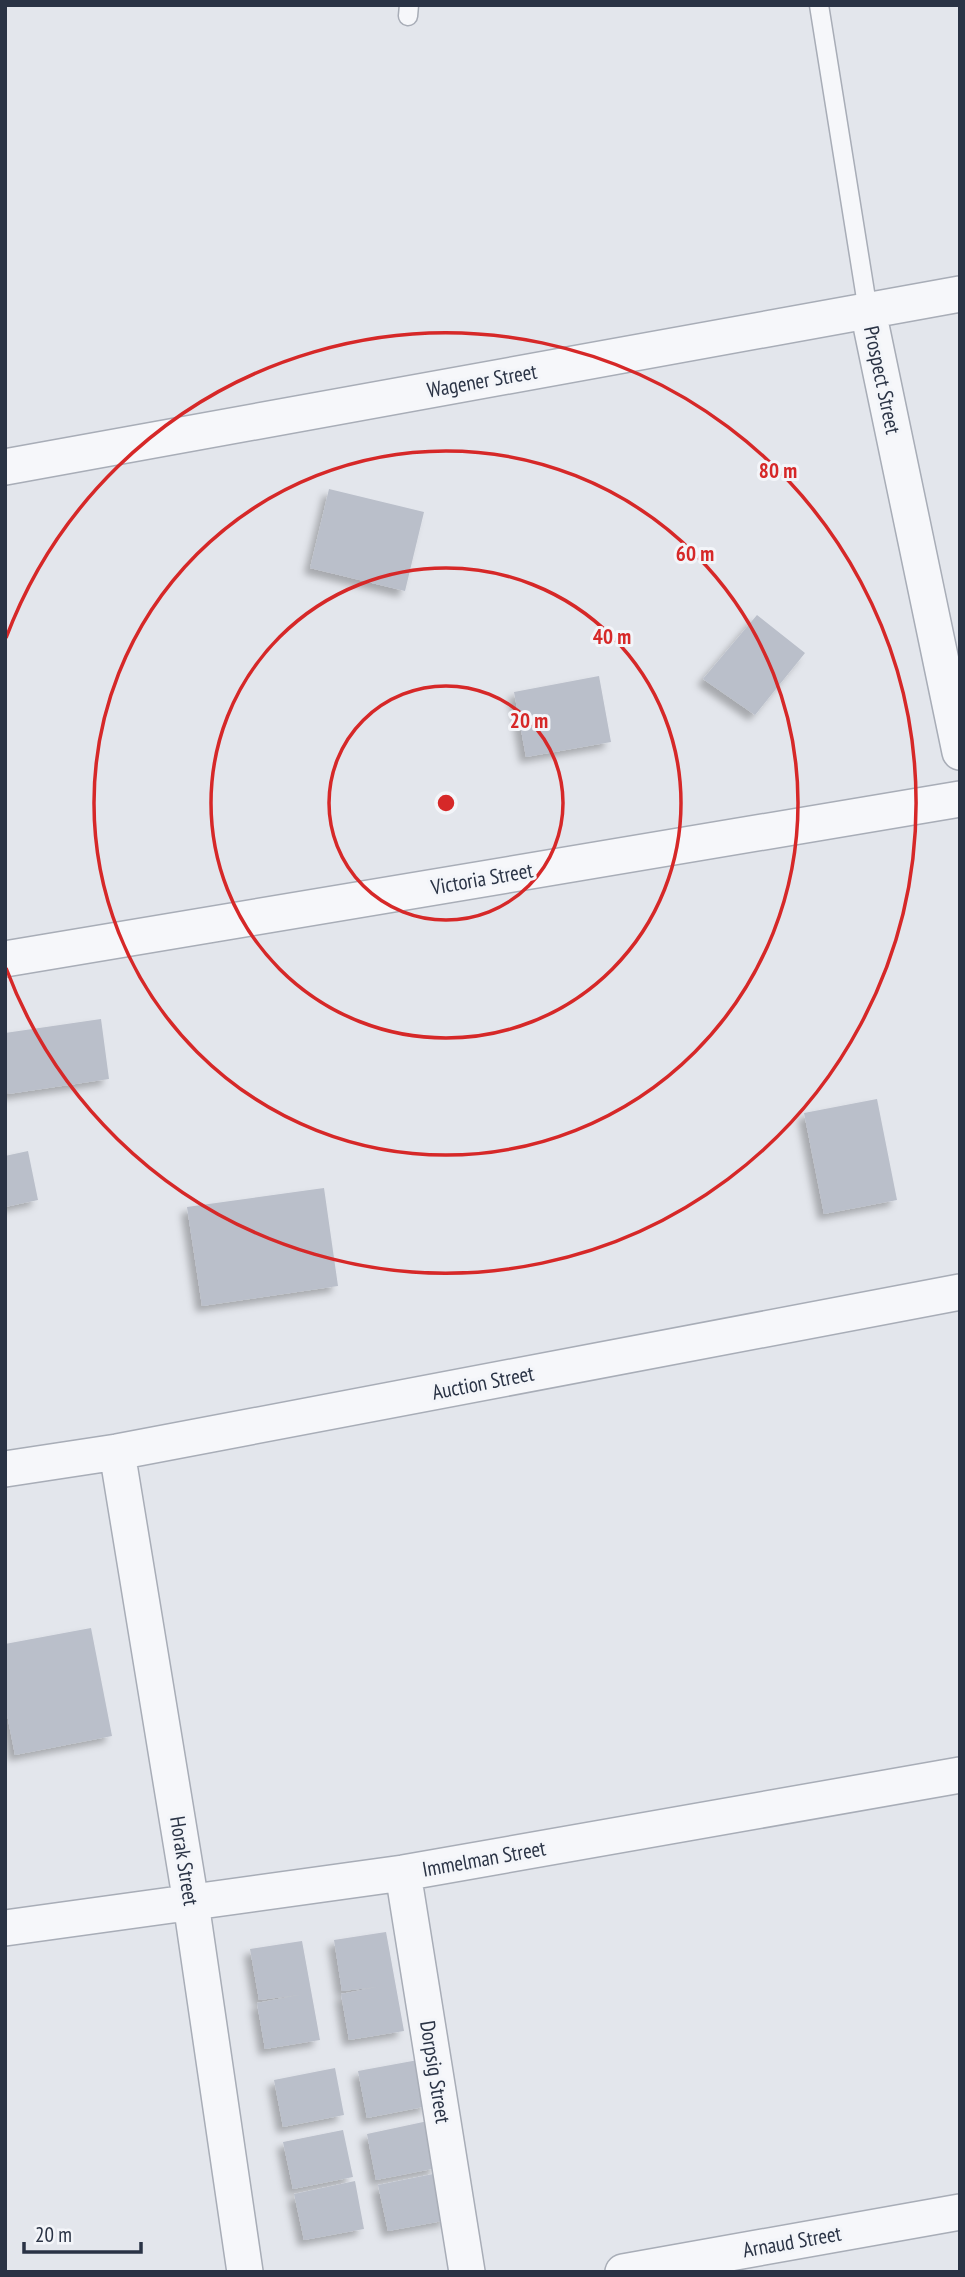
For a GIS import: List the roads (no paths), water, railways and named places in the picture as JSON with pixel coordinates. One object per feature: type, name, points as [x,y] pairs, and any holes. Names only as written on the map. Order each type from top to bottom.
[{"type":"street","name":"Wagener Street","points":[[5,467],[960,294]]},
{"type":"street","name":"Prospect Street","points":[[868,311],[960,752]]},
{"type":"street","name":"Victoria Street","points":[[5,959],[960,799]]},
{"type":"street","name":"Auction Street","points":[[5,1469],[117,1452],[960,1292]]},
{"type":"street","name":"Horak Street","points":[[117,1452],[191,1903],[245,2272]]},
{"type":"street","name":"Immelman Street","points":[[5,1928],[403,1873],[960,1775]]},
{"type":"street","name":"Dorpsig Street","points":[[403,1873],[467,2272]]},
{"type":"street","name":"Arnaud Street","points":[[623,2272],[960,2212]]},
{"type":"lane","name":"Prospect Street","points":[[820,5],[868,311]]}]
